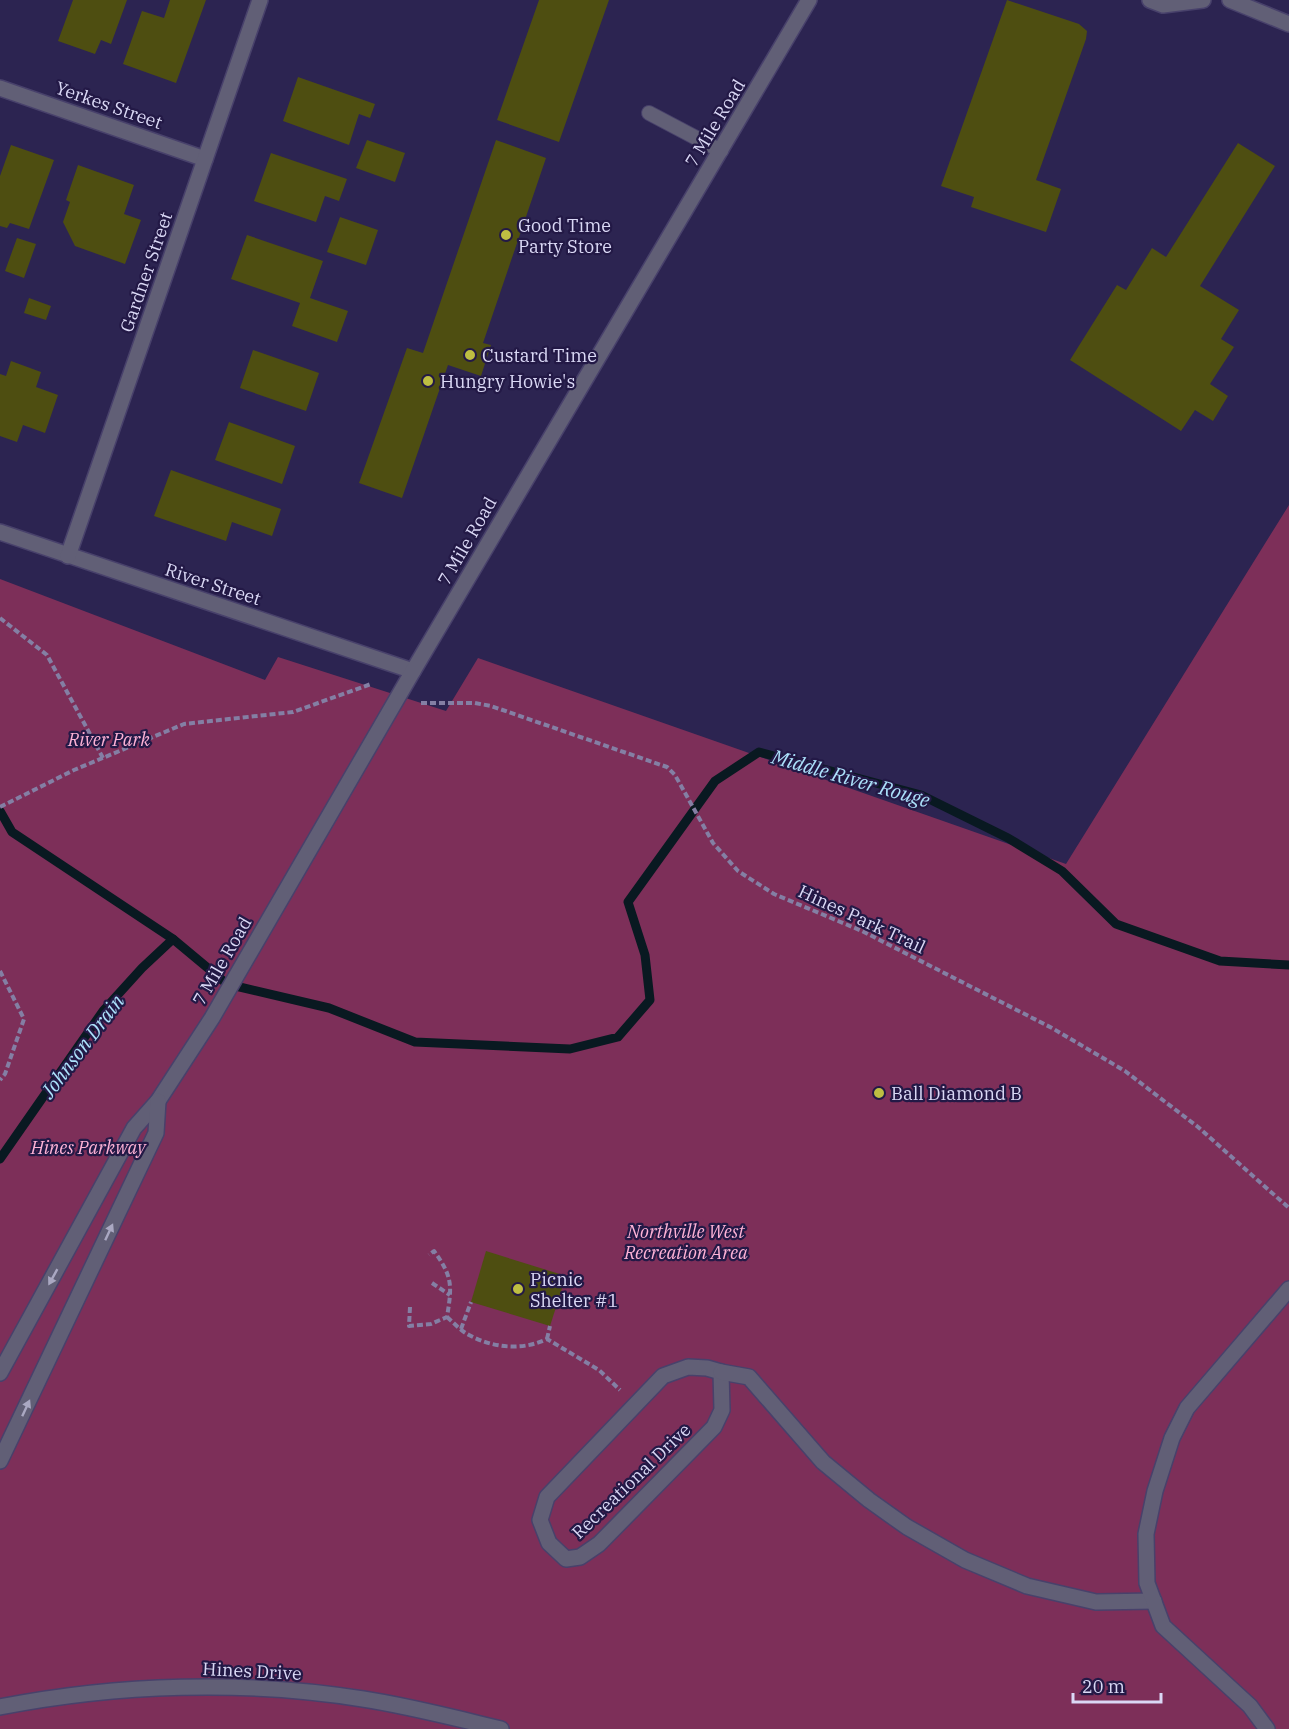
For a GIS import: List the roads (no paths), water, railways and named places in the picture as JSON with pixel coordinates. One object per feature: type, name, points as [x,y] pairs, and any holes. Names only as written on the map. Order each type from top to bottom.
[{"type":"street","name":"Gardner Street","points":[[68,556],[260,0]]},
{"type":"street","name":"7 Mile Road","points":[[0,1373],[134,1128],[158,1101],[212,1018],[413,671],[809,0]]},
{"type":"street","points":[[1150,0],[1164,5],[1203,0]]},
{"type":"street","points":[[1230,0],[1289,24]]},
{"type":"street","name":"Yerkes Street","points":[[0,88],[205,159]]},
{"type":"street","name":"River Street","points":[[0,532],[413,671]]},
{"type":"street","name":"7 Mile Road","points":[[0,1461],[156,1133],[158,1101]]},
{"type":"street","points":[[1267,1729],[1250,1706],[1163,1626],[1147,1583],[1146,1534],[1155,1491],[1172,1438],[1186,1408],[1289,1289]]},
{"type":"street","name":"Recreational Drive","points":[[721,1372],[722,1410],[714,1427],[599,1544],[580,1557],[566,1558],[549,1543],[540,1520],[547,1497],[663,1376],[688,1367],[708,1368],[749,1377],[824,1462],[860,1493],[907,1527],[965,1560],[1027,1586],[1096,1602],[1154,1601]]},
{"type":"street","name":"Hines Drive","points":[[0,1707],[100,1692],[149,1688],[288,1690],[362,1699],[501,1729]]},
{"type":"lane","points":[[649,113],[721,150]]},
{"type":"waterway","name":"Middle River Rouge","points":[[0,811],[12,832],[173,939],[227,984],[329,1008],[415,1042],[570,1049],[618,1037],[650,1000],[645,955],[628,902],[715,781],[759,752],[921,795],[1008,838],[1062,871],[1116,924],[1220,961],[1289,965]]},
{"type":"waterway","name":"Johnson Drain","points":[[0,1159],[103,1011],[142,968],[173,939]]},
{"type":"place","name":"Good Time Party Store","points":[[506,235]]},
{"type":"place","name":"Custard Time","points":[[470,355]]},
{"type":"place","name":"Hungry Howie's","points":[[428,381]]},
{"type":"place","name":"Ball Diamond B","points":[[879,1093]]},
{"type":"place","name":"Picnic Shelter #1","points":[[518,1289]]},
{"type":"park label","name":"River Park","points":[[109,739]]},
{"type":"park label","name":"Hines Parkway","points":[[88,1147]]},
{"type":"park label","name":"Northville West Recreation Area","points":[[686,1241]]}]
